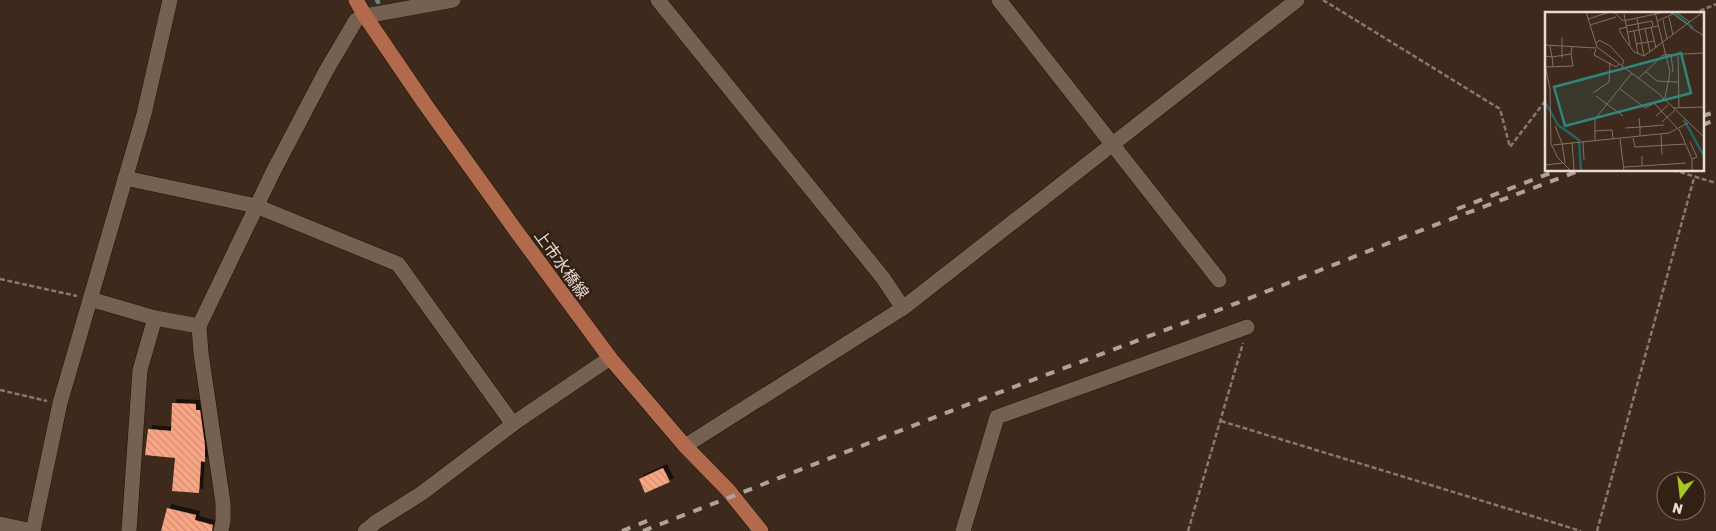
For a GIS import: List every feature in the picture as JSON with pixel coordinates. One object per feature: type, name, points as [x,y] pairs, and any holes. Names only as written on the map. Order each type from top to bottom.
[{"type":"main road","name":"上市水橋線","points":[[356,0],[365,16],[508,220],[610,358],[685,446],[728,490],[761,531]]},
{"type":"street","points":[[0,524],[33,531],[60,403],[144,114],[170,0]]},
{"type":"street","points":[[221,531],[223,503],[201,353],[200,326],[274,170],[326,70],[356,20],[365,16],[453,0]]},
{"type":"street","points":[[658,0],[882,278],[903,308]]},
{"type":"street","points":[[998,0],[1219,280]]},
{"type":"street","points":[[685,446],[903,308],[1297,0]]},
{"type":"street","points":[[125,178],[256,206],[398,264],[513,424]]},
{"type":"street","points":[[90,299],[155,318],[200,326]]},
{"type":"street","points":[[129,531],[140,370],[155,318]]},
{"type":"street","points":[[963,531],[997,417],[1247,328]]},
{"type":"street","points":[[365,531],[422,493],[513,424],[610,358]]},
{"type":"path","points":[[1323,0],[1500,109],[1510,146],[1545,101]]},
{"type":"path","points":[[1697,12],[1716,4]]},
{"type":"path","points":[[1676,171],[1716,183]]},
{"type":"path","points":[[1597,531],[1694,178]]},
{"type":"path","points":[[0,279],[90,299]]},
{"type":"path","points":[[1188,531],[1247,328]]},
{"type":"path","points":[[0,390],[60,403]]},
{"type":"path","points":[[1221,421],[1581,531]]},
{"type":"building","points":[[172,403],[196,404],[196,410],[200,410],[205,446],[205,462],[201,461],[199,493],[172,491],[175,458],[145,455],[148,429],[171,431]]},
{"type":"building","points":[[663,468],[670,482],[645,493],[639,479]]},
{"type":"building","points":[[167,508],[196,515],[195,520],[213,525],[212,531],[161,531]]},
{"type":"railway","points":[[1704,115],[1716,112]]},
{"type":"railway","points":[[1704,124],[1716,120]]},
{"type":"railway","points":[[1457,209],[1555,171]]},
{"type":"railway","points":[[643,531],[1578,171]]},
{"type":"railway","points":[[622,531],[652,519]]}]
